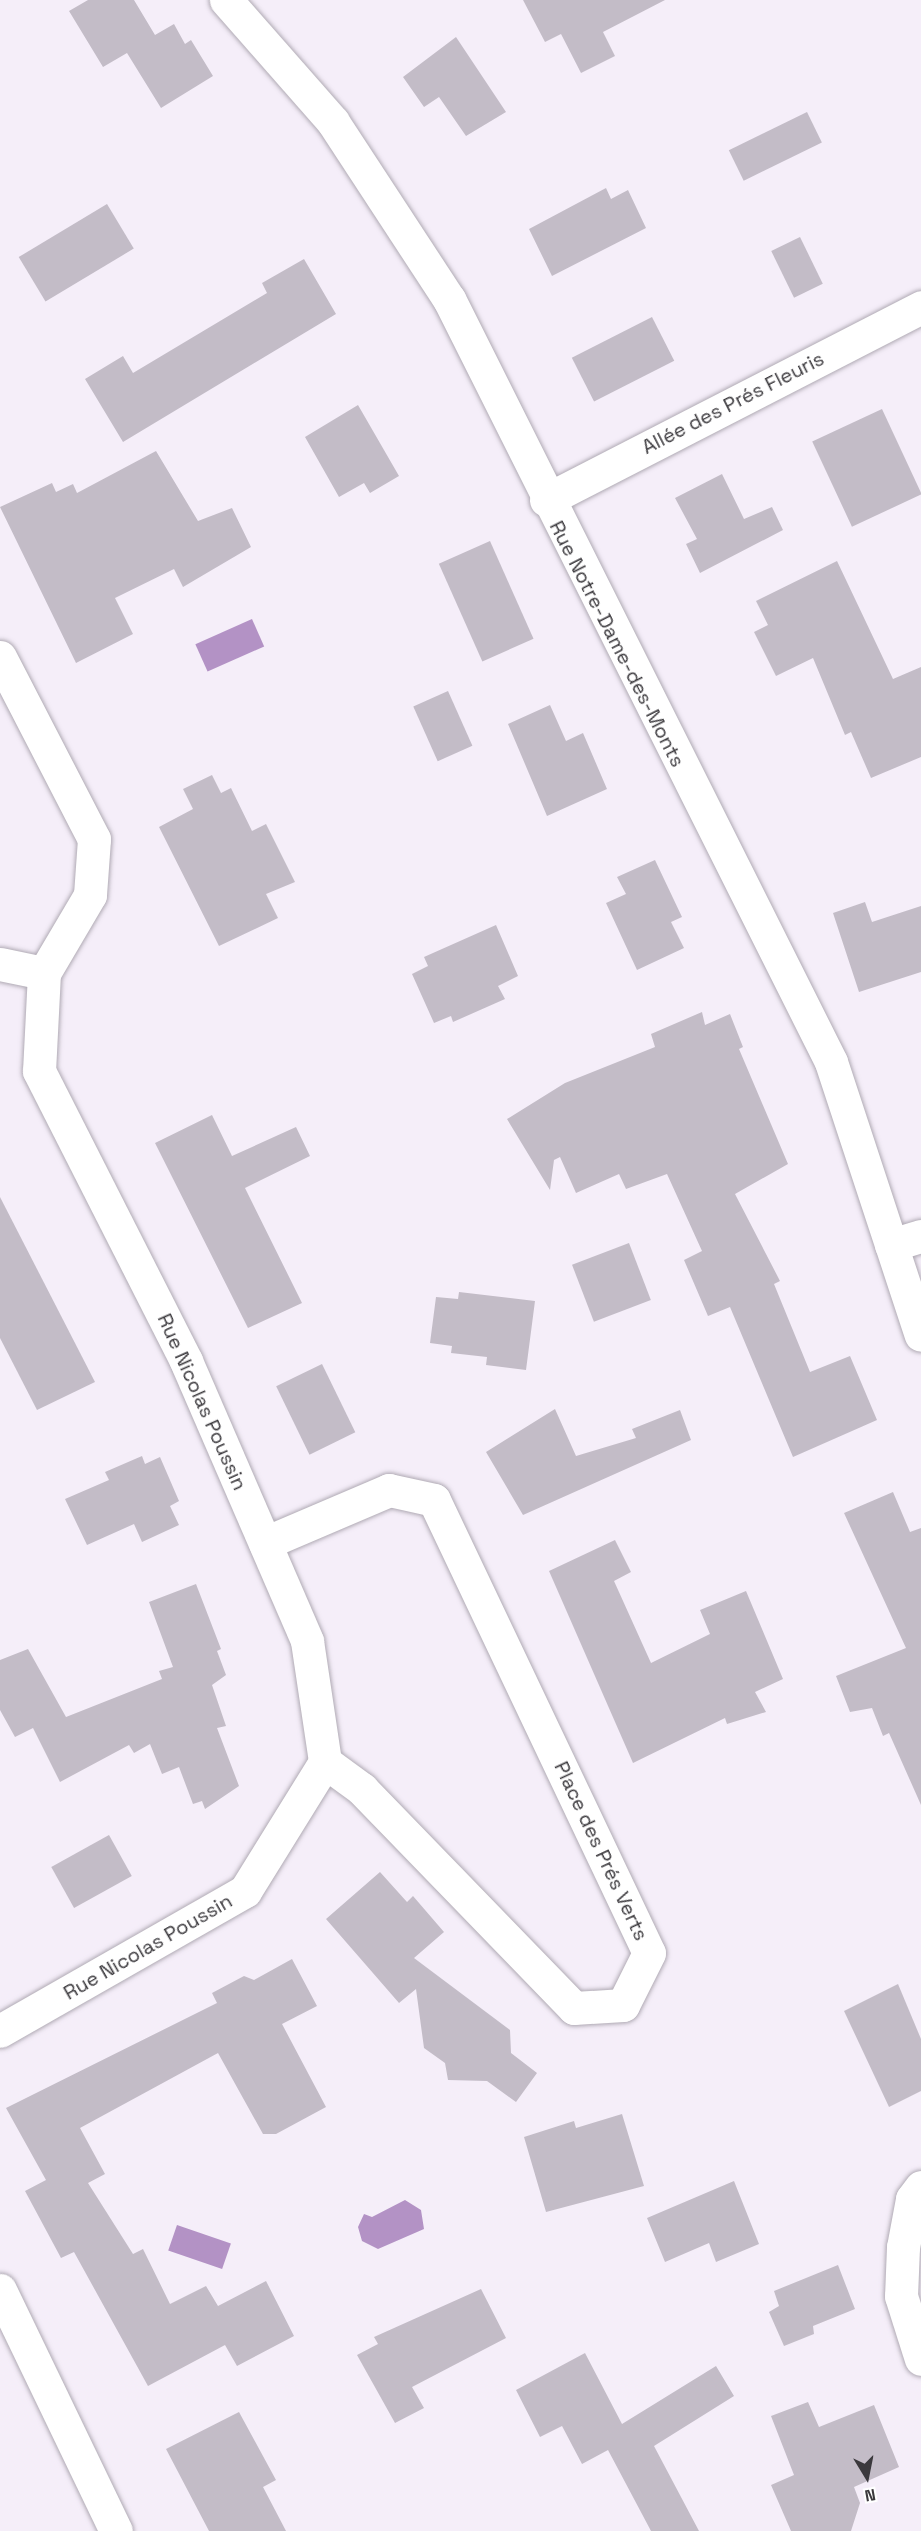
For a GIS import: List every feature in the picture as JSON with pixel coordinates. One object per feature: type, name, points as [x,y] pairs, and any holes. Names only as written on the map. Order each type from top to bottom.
[{"type":"street","name":"Rue Notre-Dame-des-Monts","points":[[226,0],[333,122],[401,222],[449,299],[546,500],[831,1062],[906,1241],[921,1335]]},
{"type":"street","name":"Allée des Prés Fleuris","points":[[546,500],[921,307]]},
{"type":"street","name":"Rue Nicolas Poussin","points":[[0,657],[94,839],[90,895],[44,973],[39,1071],[186,1361],[307,1641],[325,1762],[245,1891],[0,2031]]},
{"type":"street","points":[[0,964],[44,973]]},
{"type":"street","name":"Place des Prés Verts","points":[[265,1543],[389,1490],[434,1500],[649,1953],[623,2005],[574,2008],[362,1789],[325,1762]]},
{"type":"street","points":[[921,2187],[912,2199],[903,2247],[901,2296],[921,2359]]},
{"type":"street","points":[[0,2290],[116,2531]]},
{"type":"shaded area","points":[[252,619],[264,646],[208,672],[195,644]]},
{"type":"shaded area","points":[[405,2200],[421,2210],[424,2229],[378,2249],[362,2241],[358,2227],[364,2214],[372,2217]]},
{"type":"shaded area","points":[[177,2225],[231,2244],[222,2269],[168,2251]]},
{"type":"building","points":[[88,0],[134,0],[155,35],[174,24],[185,44],[191,40],[213,76],[161,108],[127,53],[103,67],[69,11]]},
{"type":"building","points":[[523,0],[665,0],[603,32],[615,56],[581,73],[561,34],[545,42]]},
{"type":"building","points":[[456,37],[506,112],[466,136],[439,97],[424,107],[403,77]]},
{"type":"building","points":[[807,112],[822,143],[744,181],[729,150]]},
{"type":"building","points":[[606,188],[611,199],[628,190],[646,228],[552,276],[529,229]]},
{"type":"building","points":[[107,204],[134,249],[45,302],[19,257]]},
{"type":"building","points":[[800,237],[823,284],[794,298],[771,251]]},
{"type":"building","points":[[304,259],[336,314],[123,442],[85,379],[123,356],[133,373],[267,293],[262,283]]},
{"type":"building","points":[[652,317],[674,361],[594,402],[572,358]]},
{"type":"building","points":[[358,405],[399,476],[370,493],[364,483],[339,497],[305,437]]},
{"type":"building","points":[[882,409],[921,495],[852,527],[812,442]]},
{"type":"building","points":[[156,451],[198,521],[232,508],[251,547],[183,587],[174,569],[115,598],[133,634],[76,663],[0,507],[52,483],[56,492],[73,484],[77,493]]},
{"type":"building","points":[[722,474],[744,519],[772,507],[783,530],[700,573],[686,544],[697,539],[675,498]]},
{"type":"building","points":[[490,541],[534,639],[482,662],[439,564]]},
{"type":"building","points":[[837,561],[893,679],[921,667],[921,757],[871,778],[851,732],[845,735],[813,658],[776,676],[754,632],[768,625],[756,601]]},
{"type":"building","points":[[448,691],[472,746],[438,761],[413,706]]},
{"type":"building","points":[[550,705],[566,741],[583,733],[607,789],[547,816],[508,724]]},
{"type":"building","points":[[212,775],[221,793],[231,788],[252,831],[266,824],[295,882],[266,894],[278,918],[219,946],[159,827],[193,809],[183,789]]},
{"type":"building","points":[[655,860],[682,917],[671,922],[684,948],[637,970],[606,903],[626,894],[617,877]]},
{"type":"building","points":[[865,902],[872,922],[921,906],[921,972],[859,992],[833,913]]},
{"type":"building","points":[[496,925],[518,976],[498,986],[505,999],[453,1022],[451,1016],[434,1023],[412,974],[428,966],[424,957]]},
{"type":"building","points":[[702,1012],[705,1025],[730,1014],[743,1047],[739,1049],[788,1164],[735,1194],[780,1281],[774,1284],[810,1372],[850,1356],[877,1420],[793,1457],[730,1307],[708,1316],[684,1260],[702,1251],[667,1174],[626,1189],[619,1174],[576,1193],[560,1157],[554,1160],[550,1190],[507,1119],[565,1083],[655,1047],[651,1034]]},
{"type":"building","points":[[212,1115],[232,1156],[296,1127],[310,1156],[245,1188],[302,1303],[248,1328],[155,1143]]},
{"type":"building","points":[[0,1197],[95,1382],[37,1410],[0,1338]]},
{"type":"building","points":[[629,1243],[651,1300],[594,1322],[572,1265]]},
{"type":"building","points":[[459,1292],[535,1301],[526,1370],[486,1365],[487,1357],[451,1353],[452,1346],[430,1343],[436,1297],[458,1299]]},
{"type":"building","points":[[322,1364],[355,1432],[309,1455],[276,1386]]},
{"type":"building","points":[[555,1409],[576,1456],[636,1438],[632,1429],[680,1410],[691,1440],[523,1515],[486,1452]]},
{"type":"building","points":[[142,1456],[145,1464],[160,1457],[179,1501],[170,1506],[179,1525],[142,1542],[134,1524],[87,1545],[65,1499],[109,1480],[105,1472]]},
{"type":"building","points":[[893,1492],[910,1532],[921,1528],[921,1805],[889,1733],[883,1736],[872,1708],[850,1712],[836,1676],[906,1648],[844,1513]]},
{"type":"building","points":[[615,1540],[631,1572],[614,1581],[651,1663],[710,1634],[700,1610],[746,1591],[783,1679],[755,1692],[766,1712],[727,1724],[725,1718],[633,1763],[549,1571]]},
{"type":"building","points":[[196,1584],[221,1649],[217,1651],[226,1675],[212,1685],[226,1726],[217,1728],[239,1786],[205,1809],[202,1801],[193,1804],[179,1767],[162,1774],[150,1744],[134,1753],[129,1745],[60,1782],[33,1728],[15,1737],[0,1710],[0,1660],[28,1649],[66,1717],[162,1679],[159,1671],[173,1667],[149,1602]]},
{"type":"building","points":[[109,1835],[132,1876],[74,1908],[51,1867]]},
{"type":"building","points":[[380,1872],[407,1902],[413,1896],[444,1932],[414,1958],[510,2030],[511,2053],[537,2073],[516,2102],[487,2081],[448,2080],[445,2063],[424,2048],[416,1989],[399,2003],[326,1919]]},
{"type":"building","points":[[292,1959],[317,2006],[282,2024],[326,2107],[276,2134],[263,2134],[218,2053],[80,2128],[105,2174],[88,2183],[133,2254],[143,2249],[170,2304],[206,2286],[218,2306],[266,2281],[294,2336],[237,2366],[225,2345],[148,2386],[74,2252],[61,2258],[25,2191],[46,2180],[6,2108],[217,2003],[212,1993],[244,1976],[254,1980]]},
{"type":"building","points":[[898,1984],[921,2039],[921,2091],[889,2107],[844,2011]]},
{"type":"building","points":[[622,2114],[644,2186],[546,2212],[524,2137],[574,2121],[576,2128]]},
{"type":"building","points":[[734,2181],[759,2244],[716,2262],[709,2243],[665,2262],[647,2218]]},
{"type":"building","points":[[838,2265],[855,2309],[813,2326],[814,2334],[784,2346],[769,2312],[779,2306],[774,2291]]},
{"type":"building","points":[[481,2289],[506,2338],[412,2387],[424,2408],[395,2423],[357,2355],[378,2344],[374,2337]]},
{"type":"building","points":[[585,2353],[622,2424],[716,2366],[734,2396],[654,2446],[699,2531],[651,2531],[608,2450],[582,2464],[562,2426],[540,2437],[516,2390]]},
{"type":"building","points":[[808,2402],[819,2427],[874,2405],[899,2467],[854,2487],[860,2503],[851,2531],[791,2531],[771,2485],[794,2475],[771,2416]]},
{"type":"building","points":[[239,2412],[276,2480],[263,2487],[286,2531],[209,2531],[166,2449]]}]
